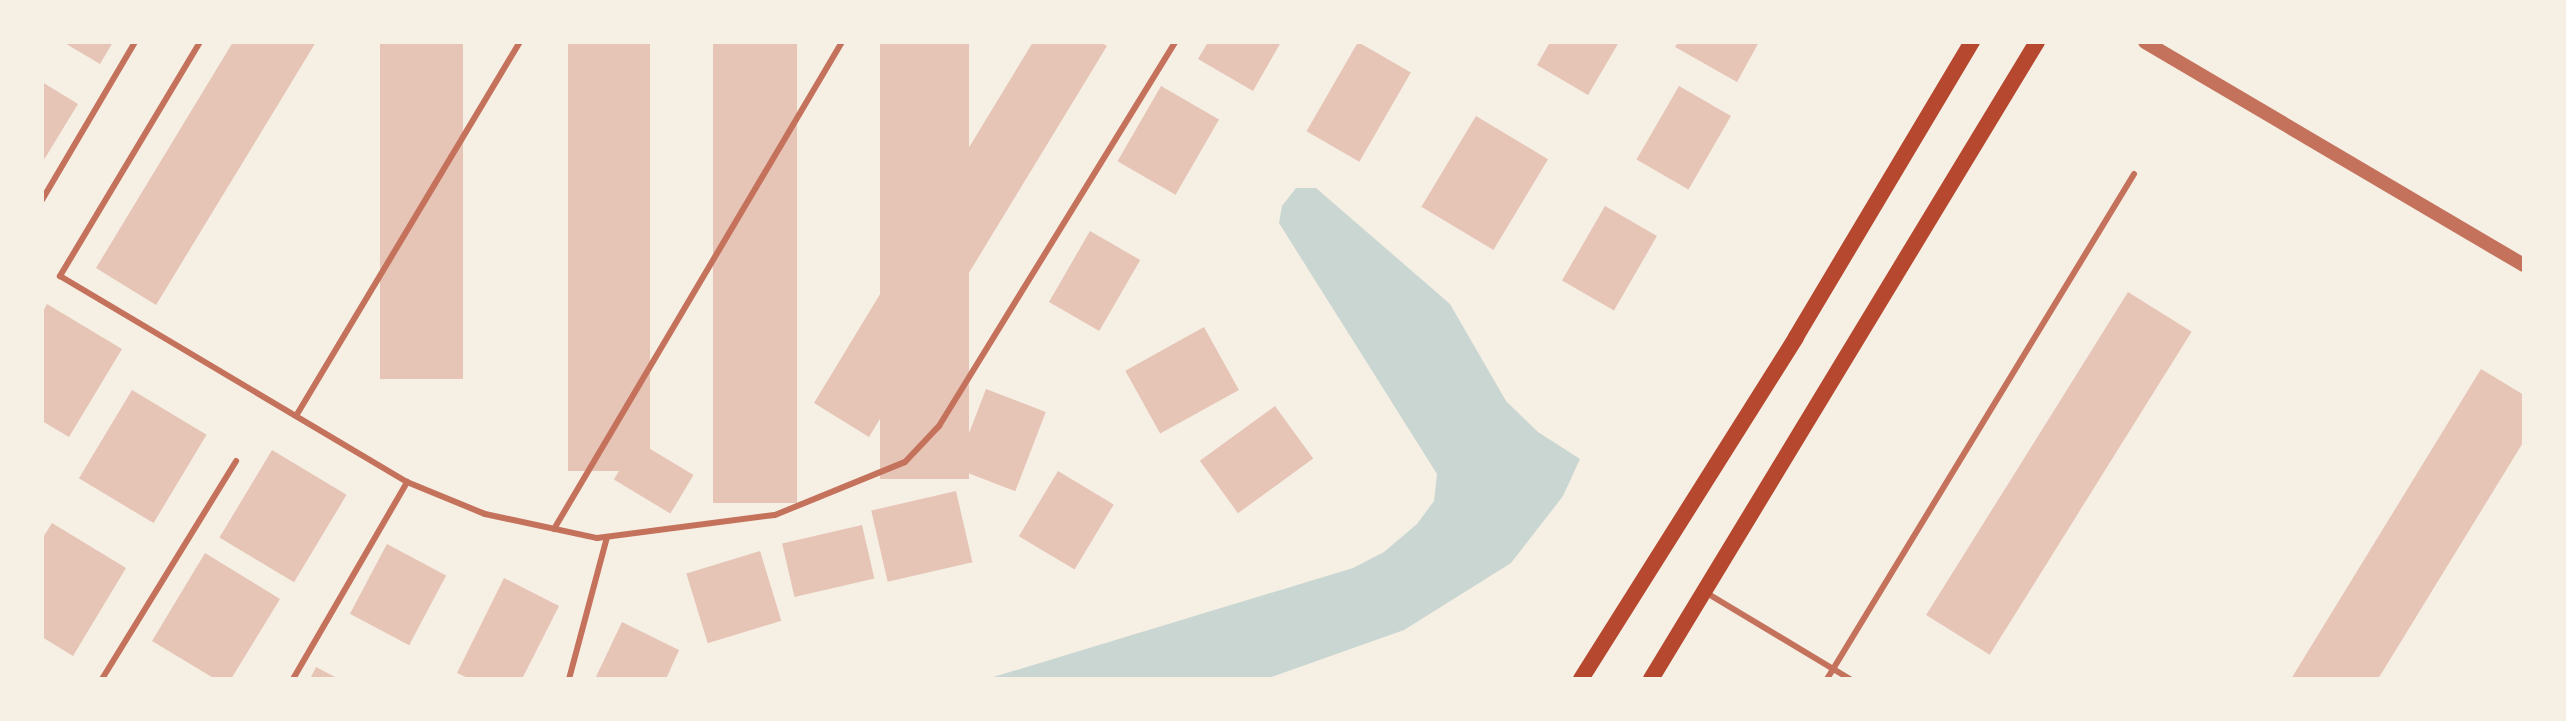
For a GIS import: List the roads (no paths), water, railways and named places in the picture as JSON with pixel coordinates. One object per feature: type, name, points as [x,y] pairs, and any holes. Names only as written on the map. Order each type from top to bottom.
[{"type":"main road","points":[[1581,679],[1796,337],[1972,42]]},
{"type":"main road","points":[[1651,679],[2037,42]]},
{"type":"street","points":[[2145,42],[2524,265]]},
{"type":"lane","points":[[42,200],[135,42]]},
{"type":"lane","points":[[200,42],[60,276],[407,482],[485,514],[607,537],[775,515],[905,462],[939,426],[1175,42]]},
{"type":"lane","points":[[296,416],[520,42]]},
{"type":"lane","points":[[554,529],[842,42]]},
{"type":"lane","points":[[1827,679],[2134,174]]},
{"type":"lane","points":[[102,679],[236,461]]},
{"type":"lane","points":[[293,679],[407,482]]},
{"type":"lane","points":[[569,679],[607,537]]},
{"type":"lane","points":[[1705,592],[1850,679]]}]
